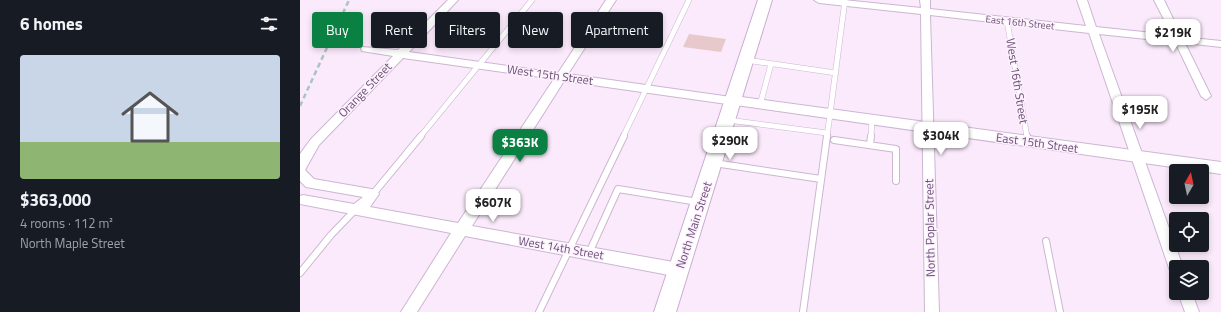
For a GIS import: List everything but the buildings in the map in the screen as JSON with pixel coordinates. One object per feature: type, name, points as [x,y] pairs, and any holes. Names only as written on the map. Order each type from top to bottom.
[{"type":"main road","name":"North Main Street","points":[[665,312],[728,120],[765,0]]},
{"type":"street","name":"Orange Street","points":[[300,167],[303,159],[315,142],[453,0]]},
{"type":"street","points":[[408,312],[611,0]]},
{"type":"street","name":"East 16th Street","points":[[819,0],[926,6],[1007,21],[1221,44]]},
{"type":"street","points":[[1082,0],[1173,260]]},
{"type":"street","points":[[1159,0],[1206,96]]},
{"type":"street","name":"North Poplar Street","points":[[926,6],[932,312]]},
{"type":"street","name":"West 15th Street","points":[[366,49],[399,55],[734,101]]},
{"type":"street","name":"East 15th Street","points":[[734,101],[1221,168]]},
{"type":"street","points":[[300,173],[310,183],[373,194],[364,205],[355,210]]},
{"type":"street","points":[[335,207],[343,189]]},
{"type":"street","name":"West 14th Street","points":[[303,200],[679,270]]},
{"type":"street","points":[[1188,300],[1192,312]]},
{"type":"lane","points":[[373,194],[532,0]]},
{"type":"lane","points":[[539,312],[689,0]]},
{"type":"lane","points":[[803,312],[845,1]]},
{"type":"lane","name":"West 16th Street","points":[[1007,21],[1028,142]]},
{"type":"lane","points":[[746,60],[836,73]]},
{"type":"lane","points":[[760,105],[771,64]]},
{"type":"lane","points":[[728,120],[827,133]]},
{"type":"lane","points":[[870,145],[872,120]]},
{"type":"lane","points":[[834,140],[896,149],[896,181]]},
{"type":"lane","points":[[714,163],[821,179]]},
{"type":"lane","points":[[589,253],[618,189],[701,202]]},
{"type":"lane","points":[[300,274],[331,235],[355,210]]},
{"type":"lane","points":[[1046,241],[1060,312]]},
{"type":"shaded area","points":[[689,34],[726,39],[721,52],[683,47]]},
{"type":"railway","points":[[300,106],[349,0]]}]
